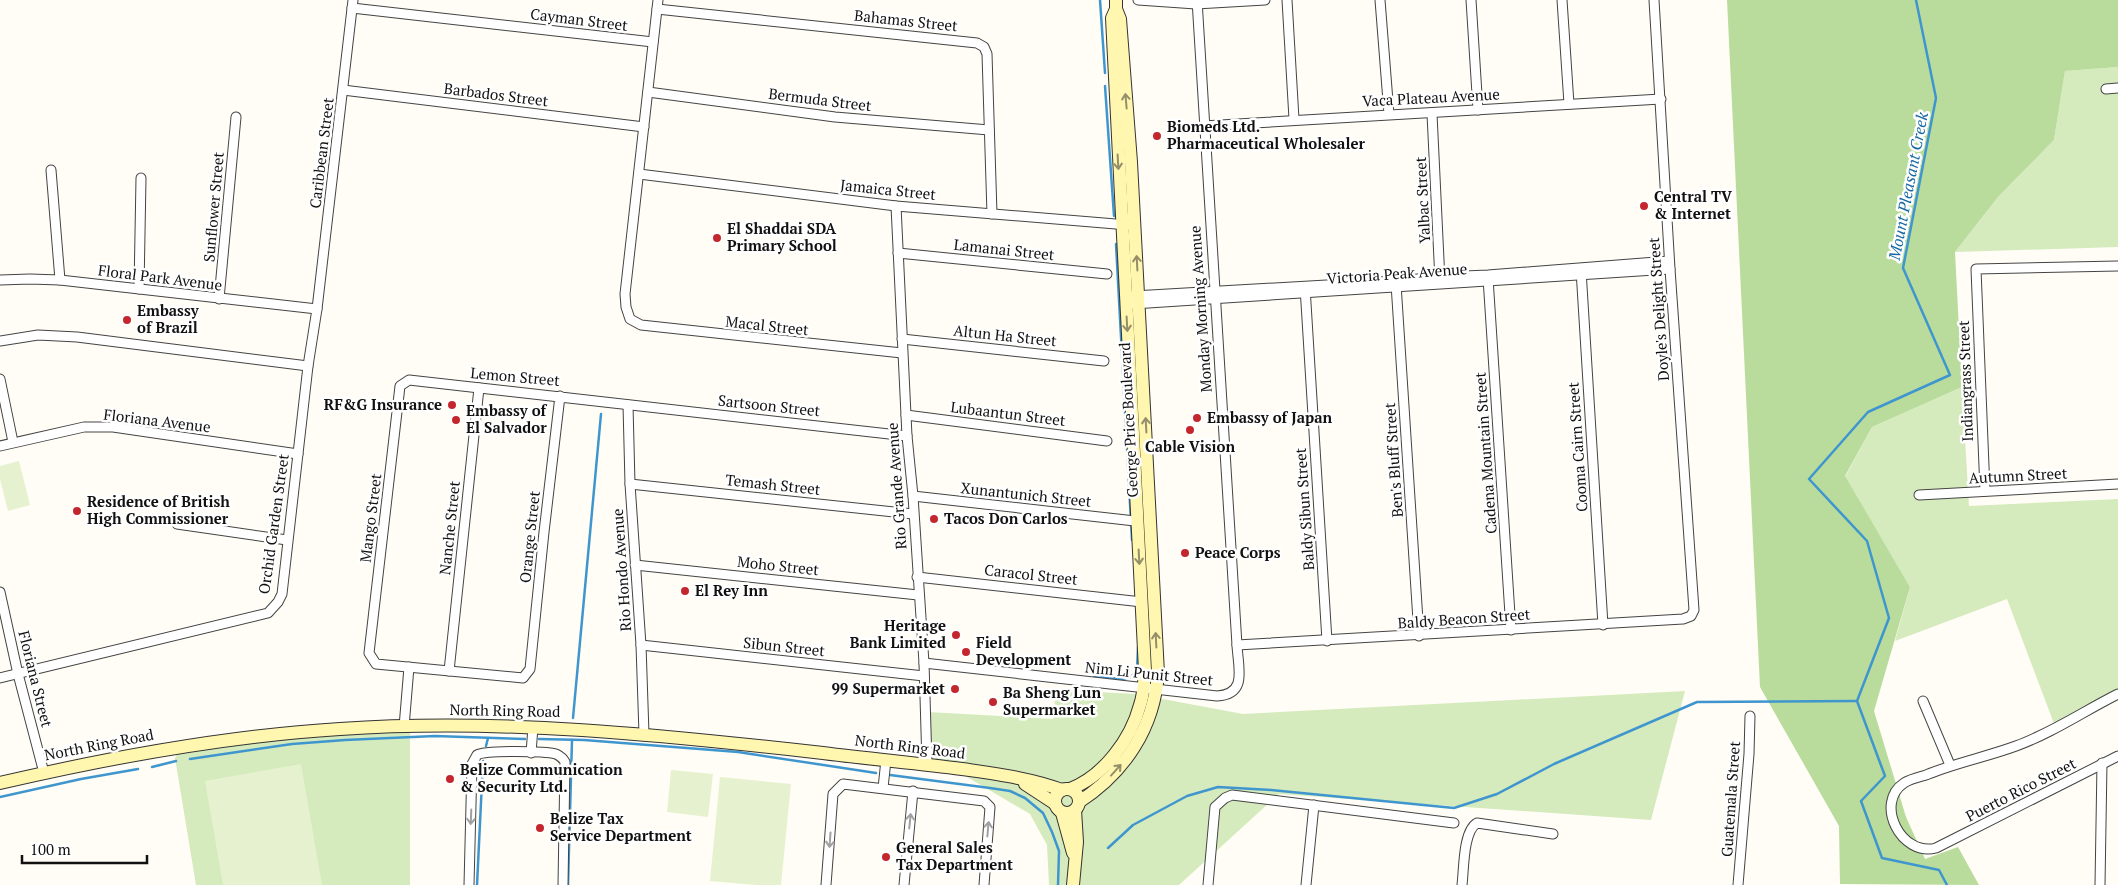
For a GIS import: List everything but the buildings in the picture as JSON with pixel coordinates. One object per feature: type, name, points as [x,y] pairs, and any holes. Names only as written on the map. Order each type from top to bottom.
[{"type":"main road","name":"George Price Boulevard","points":[[1077,806],[1104,782],[1125,750],[1148,723],[1157,689],[1148,460],[1138,299],[1128,226],[1112,18],[1116,5]]},
{"type":"main road","name":"George Price Boulevard","points":[[1066,789],[1084,782],[1125,750],[1137,715],[1143,687],[1145,658],[1125,300],[1128,226]]},
{"type":"main road","points":[[1134,461],[1148,460]]},
{"type":"main road","name":"North Ring Road","points":[[0,783],[143,752],[223,740],[342,728],[533,727],[644,734],[927,764],[1029,779],[1066,789]]},
{"type":"main road","name":"North Ring Road","points":[[1012,777],[1037,790],[1058,808]]},
{"type":"main road","points":[[1073,885],[1077,842],[1077,794],[1066,789],[1056,795],[1058,808],[1075,860]]},
{"type":"main road","points":[[1058,808],[1069,814],[1077,806]]},
{"type":"street","points":[[1138,0],[1196,2],[1264,0]]},
{"type":"street","points":[[1287,0],[1294,119]]},
{"type":"street","points":[[1380,0],[1389,114]]},
{"type":"street","points":[[1471,0],[1478,110]]},
{"type":"street","points":[[1562,0],[1569,104]]},
{"type":"street","name":"Doyle's Delight Street","points":[[1654,0],[1694,610],[1691,616]]},
{"type":"street","name":"Monday Morning Avenue","points":[[1196,2],[1237,645]]},
{"type":"street","name":"Cayman Street","points":[[353,4],[653,42]]},
{"type":"street","name":"Caribbean Street","points":[[318,310],[353,4]]},
{"type":"street","points":[[638,174],[658,4]]},
{"type":"street","name":"Bahamas Street","points":[[658,4],[977,43],[984,47],[987,54],[992,214]]},
{"type":"street","points":[[2106,89],[2118,88]]},
{"type":"street","name":"Barbados Street","points":[[343,90],[644,127]]},
{"type":"street","name":"Bermuda Street","points":[[648,92],[835,117],[989,130]]},
{"type":"street","name":"Vaca Plateau Avenue","points":[[1204,126],[1294,119],[1389,114],[1432,114],[1661,99]]},
{"type":"street","name":"Yalbac Street","points":[[1432,114],[1440,281]]},
{"type":"street","name":"Sunflower Street","points":[[219,298],[236,117]]},
{"type":"street","points":[[51,170],[60,280]]},
{"type":"street","name":"Jamaica Street","points":[[638,174],[896,206],[1128,226]]},
{"type":"street","name":"Macal Street","points":[[638,174],[626,294],[626,306],[630,320],[641,325],[902,353]]},
{"type":"street","points":[[140,288],[141,178]]},
{"type":"street","name":"Rio Grande Avenue","points":[[896,206],[906,436],[913,496],[918,595],[924,663],[927,764]]},
{"type":"street","name":"Lamanai Street","points":[[898,253],[1107,274]]},
{"type":"street","name":"Victoria Peak Avenue","points":[[1125,300],[1396,285],[1670,265]]},
{"type":"street","name":"Indiangrass Street","points":[[1984,491],[1976,269],[2118,266]]},
{"type":"street","name":"Cooma Cairn Street","points":[[1581,271],[1603,625]]},
{"type":"street","name":"Cadena Mountain Street","points":[[1488,279],[1511,630]]},
{"type":"street","name":"Floral Park Avenue","points":[[0,280],[60,280],[318,310]]},
{"type":"street","name":"Ben's Bluff Street","points":[[1396,285],[1419,636]]},
{"type":"street","name":"Baldy Sibun Street","points":[[1306,289],[1327,641]]},
{"type":"street","name":"Orchid Garden Street","points":[[0,678],[268,614],[282,594],[308,366],[318,310]]},
{"type":"street","points":[[0,341],[38,335],[76,337],[308,366]]},
{"type":"street","name":"Altun Ha Street","points":[[902,339],[1104,361]]},
{"type":"street","points":[[0,379],[13,442],[0,446]]},
{"type":"street","name":"Lemon Street","points":[[400,386],[409,380],[628,405]]},
{"type":"street","name":"Mango Street","points":[[400,386],[370,653],[376,664],[409,668]]},
{"type":"street","name":"Nanche Street","points":[[449,671],[479,388]]},
{"type":"street","name":"Orange Street","points":[[449,671],[523,678],[530,669],[560,396]]},
{"type":"street","name":"Sartsoon Street","points":[[628,405],[906,436]]},
{"type":"street","name":"Rio Hondo Avenue","points":[[628,405],[630,484],[641,645],[644,734]]},
{"type":"street","name":"Lubaantun Street","points":[[906,414],[1107,441]]},
{"type":"street","name":"Floriana Avenue","points":[[13,442],[84,427],[113,427],[298,454]]},
{"type":"street","name":"Temash Street","points":[[630,484],[913,514]]},
{"type":"street","name":"Autumn Street","points":[[1919,495],[2118,484]]},
{"type":"street","name":"Xunantunich Street","points":[[913,496],[1135,521]]},
{"type":"street","points":[[177,524],[287,540]]},
{"type":"street","name":"Moho Street","points":[[635,565],[918,595]]},
{"type":"street","name":"Caracol Street","points":[[917,577],[1142,602]]},
{"type":"street","name":"Floriana Street","points":[[0,592],[18,674],[44,773]]},
{"type":"street","name":"Baldy Beacon Street","points":[[1237,645],[1683,620],[1691,616]]},
{"type":"street","name":"Sibun Street","points":[[641,645],[924,676]]},
{"type":"street","name":"Nim Li Punit Street","points":[[924,663],[1227,695],[1237,688],[1239,680],[1237,645]]},
{"type":"street","points":[[404,727],[409,668],[449,671]]},
{"type":"street","points":[[1923,701],[1950,765],[2018,746],[2070,722],[2118,694]]},
{"type":"street","name":"Guatemala Street","points":[[1738,885],[1749,754],[1750,716]]},
{"type":"street","points":[[532,753],[533,727]]},
{"type":"street","points":[[469,885],[473,759],[481,752],[556,754],[562,757],[566,766],[563,885]]},
{"type":"street","name":"Puerto Rico Street","points":[[1950,765],[1904,783],[1896,792],[1890,805],[1898,831],[1907,843],[1926,850],[1936,848],[2118,756]]},
{"type":"street","points":[[883,788],[886,760]]},
{"type":"street","points":[[2100,885],[2102,763]]},
{"type":"street","points":[[826,885],[833,794],[843,784],[984,801],[990,807],[984,885]]},
{"type":"street","points":[[904,885],[913,791]]},
{"type":"street","points":[[1208,885],[1216,807],[1225,798],[1238,795],[1454,823]]},
{"type":"street","points":[[1306,885],[1314,805]]},
{"type":"street","points":[[1462,885],[1468,835],[1472,827],[1477,823],[1554,834]]},
{"type":"green space","points":[[1727,0],[2118,0],[2118,67],[2065,71],[2054,140],[1998,197],[1955,252],[1962,387],[1872,427],[1845,476],[1910,587],[1874,711],[1906,817],[1925,859],[1958,847],[1979,885],[1840,884],[1839,826],[1760,687]]},
{"type":"green space","points":[[2118,67],[2118,247],[1955,252],[1998,197],[2054,140],[2065,71]]},
{"type":"green space","points":[[1962,387],[1969,506],[2118,499],[2118,698],[2056,729],[2007,599],[1895,641],[1910,587],[1845,477],[1872,427]]},
{"type":"green space","points":[[19,461],[30,505],[8,511],[0,479],[0,466]]},
{"type":"green space","points":[[1056,690],[1136,694],[1243,714],[1685,691],[1651,820],[1279,794],[1179,885],[1049,885],[1047,845],[1030,814],[933,757],[928,712],[1053,719]]},
{"type":"green space","points":[[404,727],[410,733],[410,885],[196,885],[175,758],[181,746]]},
{"type":"green space","points":[[301,764],[322,885],[223,885],[205,781]]},
{"type":"green space","points":[[671,770],[713,774],[708,817],[667,812]]},
{"type":"green space","points":[[720,777],[791,784],[781,885],[710,881]]},
{"type":"waterway","points":[[1100,0],[1105,73]]},
{"type":"waterway","name":"Mount Pleasant Creek","points":[[1916,0],[1936,98],[1903,268],[1950,375],[1868,412],[1809,479],[1867,541],[1889,618],[1857,701],[1885,776],[1861,801],[1882,858],[1939,870],[1947,885]]},
{"type":"waterway","points":[[1105,86],[1114,216]]},
{"type":"waterway","points":[[1116,244],[1132,540]]},
{"type":"waterway","points":[[573,718],[601,414]]},
{"type":"waterway","points":[[1094,676],[1122,679],[1131,677],[1137,670],[1138,647]]},
{"type":"waterway","points":[[1108,848],[1133,825],[1187,796],[1218,787],[1271,790],[1454,808],[1497,794],[1554,764],[1697,702],[1857,701]]},
{"type":"waterway","points":[[190,759],[292,744],[345,740],[435,736],[525,739]]},
{"type":"waterway","points":[[486,746],[488,738]]},
{"type":"waterway","points":[[539,739],[584,740],[738,752],[876,773]]},
{"type":"waterway","points":[[568,885],[572,740]]},
{"type":"waterway","points":[[152,767],[176,761]]},
{"type":"waterway","points":[[477,885],[483,761]]},
{"type":"waterway","points":[[0,797],[81,779],[138,769]]},
{"type":"waterway","points":[[890,775],[1010,791],[1025,798],[1043,813],[1052,832],[1059,851],[1058,885]]},
{"type":"place","name":"Biomeds Ltd. Pharmaceutical Wholesaler","points":[[1157,136]]},
{"type":"place","name":"Central TV & Internet","points":[[1644,206]]},
{"type":"place","name":"El Shaddai SDA Primary School","points":[[717,238]]},
{"type":"place","name":"Embassy of Brazil","points":[[127,320]]},
{"type":"place","name":"RF&G Insurance","points":[[452,405]]},
{"type":"place","name":"Embassy of Japan","points":[[1197,418]]},
{"type":"place","name":"Embassy of El Salvador","points":[[456,420]]},
{"type":"place","name":"Cable Vision","points":[[1190,430]]},
{"type":"place","name":"Residence of British High Commissioner","points":[[77,511]]},
{"type":"place","name":"Tacos Don Carlos","points":[[934,519]]},
{"type":"place","name":"Peace Corps","points":[[1185,553]]},
{"type":"place","name":"El Rey Inn","points":[[685,591]]},
{"type":"place","name":"Heritage Bank Limited","points":[[956,635]]},
{"type":"place","name":"Field Development","points":[[966,652]]},
{"type":"place","name":"99 Supermarket","points":[[955,689]]},
{"type":"place","name":"Ba Sheng Lun Supermarket","points":[[993,702]]},
{"type":"place","name":"Belize Communication & Security Ltd.","points":[[450,779]]},
{"type":"place","name":"Belize Tax Service Department","points":[[540,828]]},
{"type":"place","name":"General Sales Tax Department","points":[[886,857]]}]
